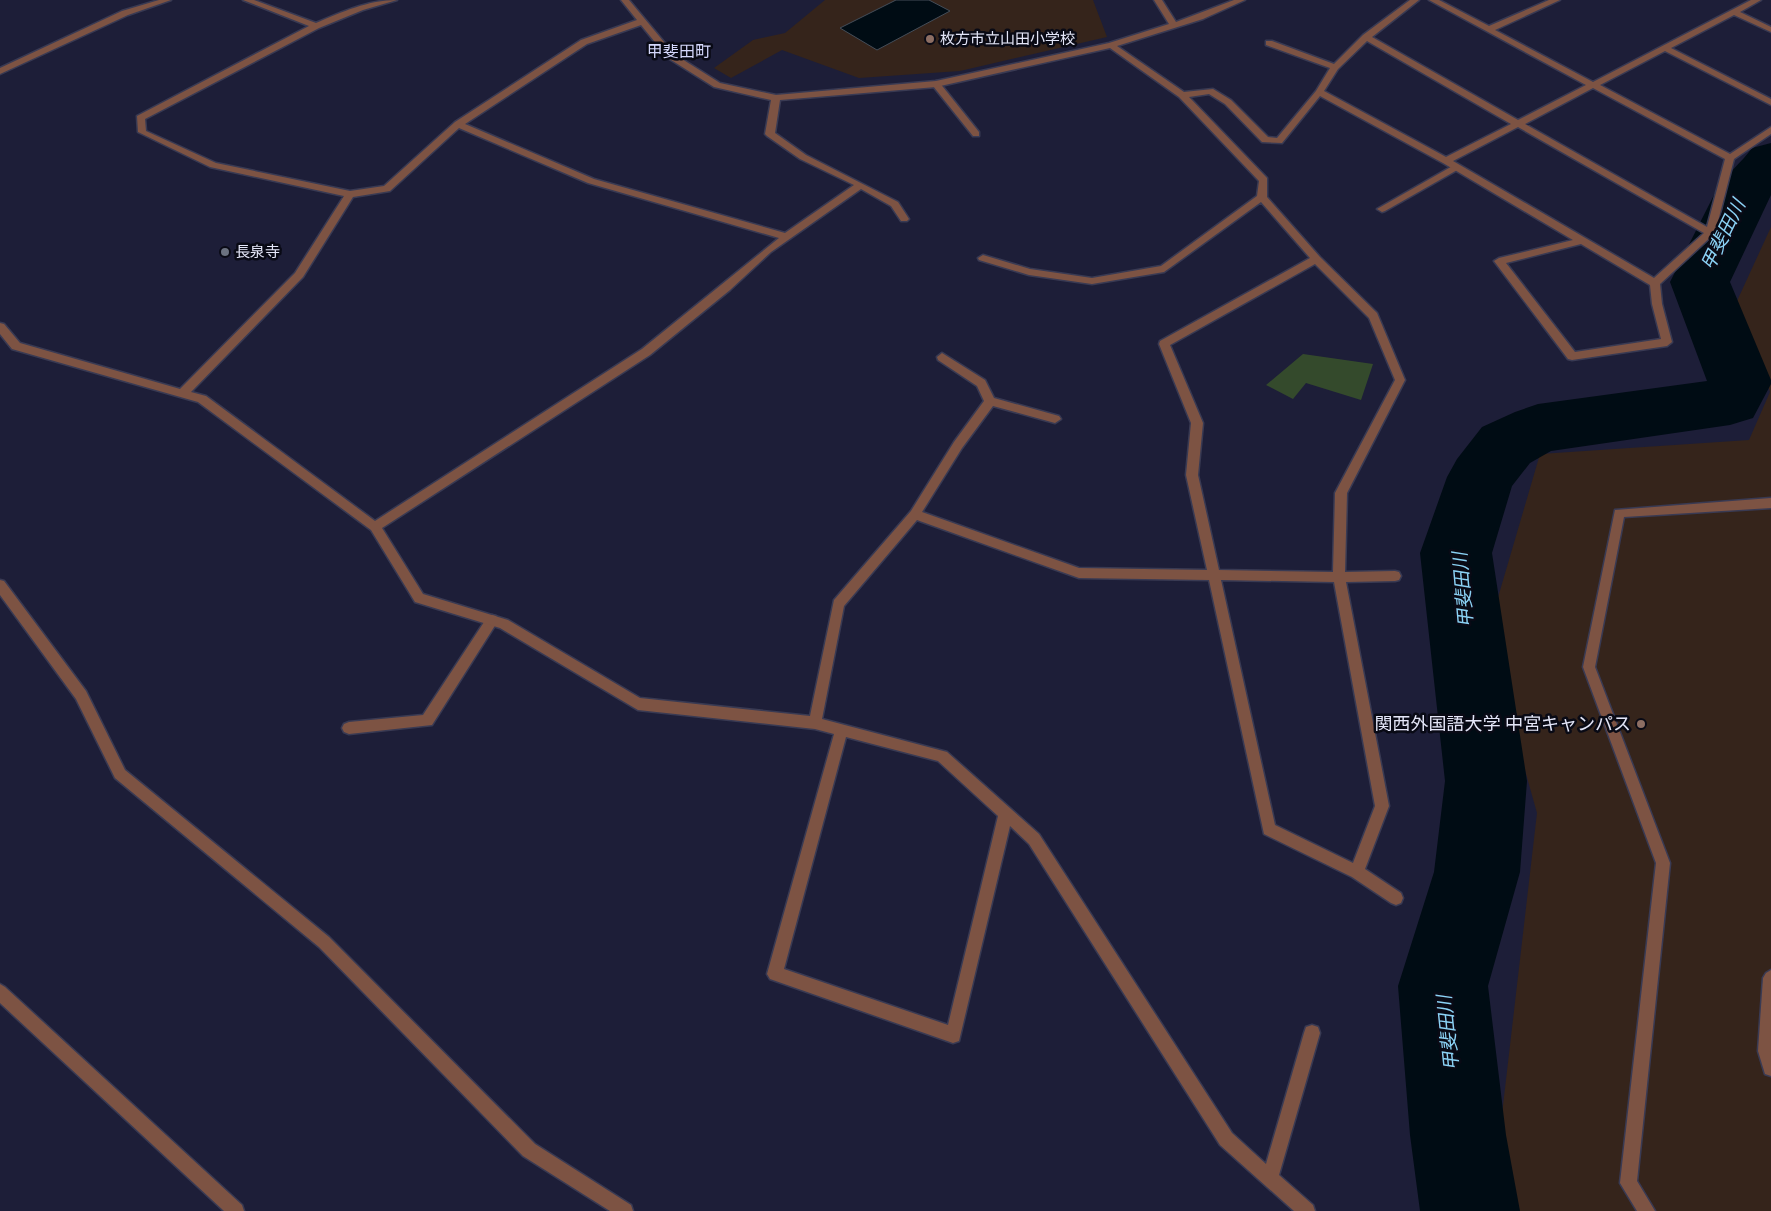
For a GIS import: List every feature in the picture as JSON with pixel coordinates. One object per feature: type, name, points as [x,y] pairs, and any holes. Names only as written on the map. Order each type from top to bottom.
[{"type":"street","points":[[0,71],[125,13],[167,0]]},
{"type":"street","points":[[247,0],[316,26]]},
{"type":"street","points":[[393,0],[360,8],[316,26],[140,118],[142,132],[213,165],[350,194],[387,189],[458,124],[584,42],[643,21]]},
{"type":"street","points":[[625,0],[671,56],[717,85],[776,98],[936,84],[1111,45],[1200,17],[1241,0]]},
{"type":"street","points":[[1158,0],[1174,25]]},
{"type":"street","points":[[1182,95],[1210,91],[1228,102],[1265,140],[1279,141],[1319,92],[1335,67],[1366,37],[1415,0]]},
{"type":"street","points":[[1433,0],[1730,158]]},
{"type":"street","points":[[1489,29],[1556,0]]},
{"type":"street","points":[[1446,161],[1757,0]]},
{"type":"street","points":[[1734,12],[1771,30]]},
{"type":"street","points":[[1366,37],[1710,234]]},
{"type":"street","points":[[1268,43],[1335,67]]},
{"type":"street","points":[[983,258],[1029,272],[1092,281],[1164,269],[1262,197],[1264,180],[1182,95],[1111,45]]},
{"type":"street","points":[[1665,48],[1771,102]]},
{"type":"street","points":[[936,84],[976,134]]},
{"type":"street","points":[[1319,92],[1446,161],[1655,283]]},
{"type":"street","points":[[776,98],[770,134],[803,157],[895,204],[904,219]]},
{"type":"street","points":[[458,124],[591,182],[787,237]]},
{"type":"street","points":[[1655,283],[1710,234],[1730,158],[1771,130]]},
{"type":"street","points":[[1382,209],[1456,167]]},
{"type":"street","points":[[375,527],[646,352],[726,288],[768,250],[861,185]]},
{"type":"street","points":[[183,393],[299,275],[350,194]]},
{"type":"street","points":[[1262,197],[1316,259],[1373,316],[1400,380],[1341,493],[1339,577],[1382,806],[1357,872]]},
{"type":"street","points":[[1581,240],[1499,261],[1572,356],[1667,342],[1657,304],[1655,283]]},
{"type":"street","points":[[1316,259],[1164,344],[1197,423],[1192,475],[1269,829],[1357,872],[1396,898]]},
{"type":"street","points":[[0,327],[16,346],[202,399],[375,527],[419,598],[504,624],[638,704],[815,723],[942,756],[1034,839],[1226,1139],[1307,1211]]},
{"type":"street","points":[[942,357],[981,383],[990,400],[1055,419]]},
{"type":"street","points":[[815,723],[838,604],[915,514],[958,445],[990,400]]},
{"type":"street","points":[[1647,1211],[1628,1183],[1664,863],[1589,667],[1619,513],[1771,503]]},
{"type":"street","points":[[915,514],[1079,573],[1339,577],[1395,576]]},
{"type":"street","points":[[0,585],[81,695],[120,774],[324,942],[529,1150],[625,1211]]},
{"type":"street","points":[[348,728],[427,721],[492,620]]},
{"type":"street","points":[[841,731],[775,974],[953,1035],[1006,813]]},
{"type":"street","points":[[1771,978],[1766,1051],[1771,1068]]},
{"type":"street","points":[[0,992],[236,1211]]},
{"type":"street","points":[[1270,1179],[1312,1033]]},
{"type":"shaded area","name":"枚方市立山田小学校","points":[[825,0],[1093,0],[1107,37],[960,71],[859,78],[782,50],[731,78],[714,68],[753,40],[785,33]]},
{"type":"shaded area","points":[[896,0],[929,0],[950,11],[877,50],[840,28]]},
{"type":"shaded area","name":"関西外国語大学 中宮キャンパス","points":[[1771,227],[1771,1211],[1501,1211],[1494,1183],[1537,813],[1487,635],[1540,454],[1749,440],[1770,392],[1737,301]]},
{"type":"green space","points":[[1303,354],[1373,364],[1361,400],[1306,383],[1293,399],[1266,385]]},
{"type":"waterway","name":"甲斐田川","points":[[1470,1211],[1458,1135],[1443,986],[1477,872],[1486,781],[1456,553],[1481,477],[1506,445],[1538,429],[1730,401],[1740,382],[1700,282],[1745,189],[1762,173],[1771,160]]},
{"type":"place","name":"枚方市立山田小学校","points":[[930,39]]},
{"type":"place","name":"長泉寺","points":[[225,252]]},
{"type":"place","name":"関西外国語大学 中宮キャンパス","points":[[1641,724]]},
{"type":"district","name":"甲斐田町","points":[[679,51]]}]
